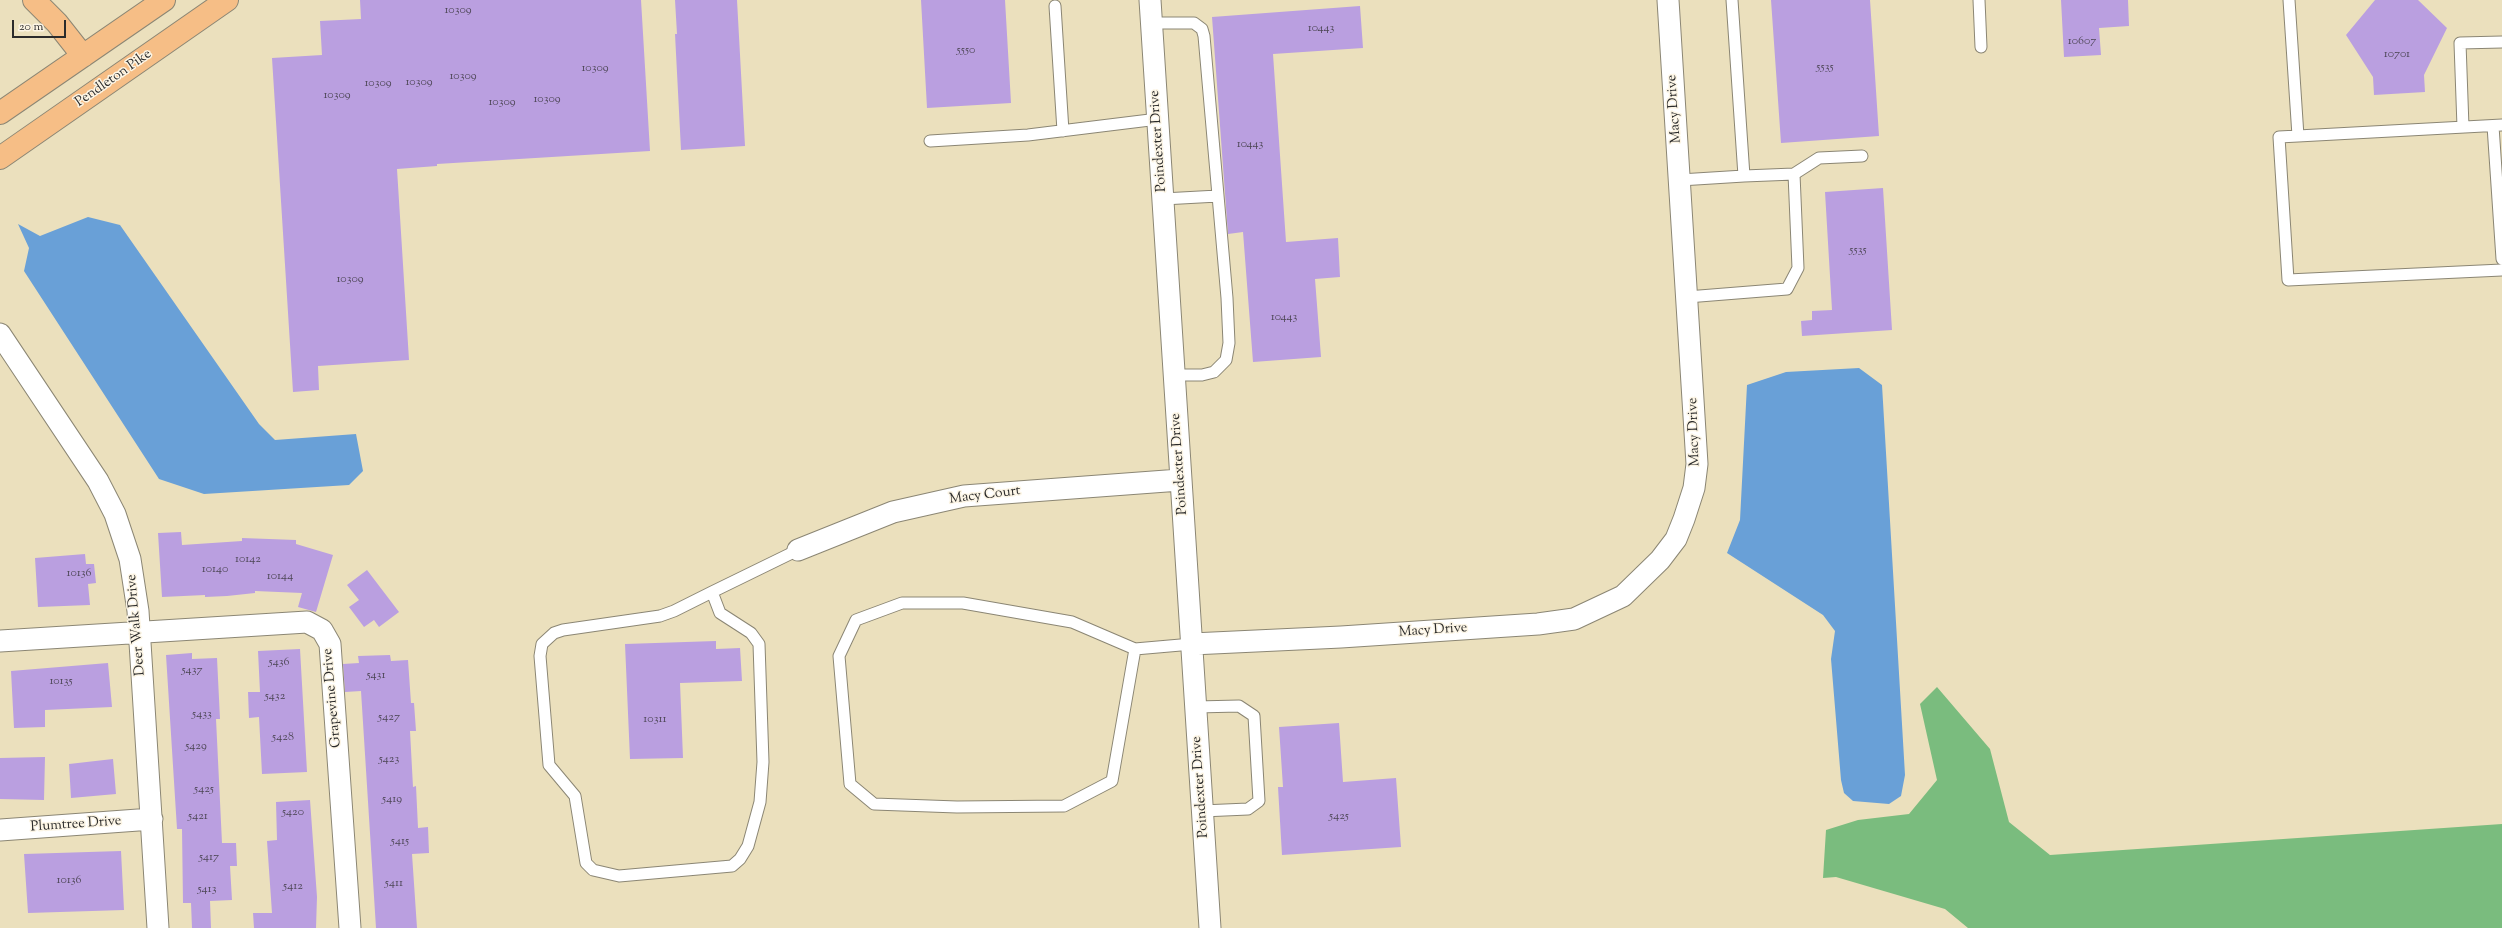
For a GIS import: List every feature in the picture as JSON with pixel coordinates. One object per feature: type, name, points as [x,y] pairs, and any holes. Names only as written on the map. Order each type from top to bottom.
[{"type":"main road","points":[[34,0],[57,23],[83,56]]},
{"type":"main road","points":[[0,113],[164,0]]},
{"type":"main road","name":"Pendleton Pike","points":[[0,158],[227,0]]},
{"type":"street","name":"Poindexter Drive","points":[[1150,0],[1210,928]]},
{"type":"street","name":"Macy Drive","points":[[1192,644],[1538,624],[1574,619],[1623,596],[1643,579],[1676,539],[1694,488],[1697,464],[1668,0]]},
{"type":"street","name":"Deer Walk Drive","points":[[0,334],[98,481],[115,514],[134,577],[152,819],[158,928]]},
{"type":"street","name":"Macy Court","points":[[798,550],[893,512],[964,496],[1180,480]]},
{"type":"street","name":"Grapevine Drive","points":[[0,641],[307,622],[315,625],[324,632],[330,644],[350,928]]},
{"type":"street","name":"Plumtree Drive","points":[[0,830],[152,819]]},
{"type":"lane","points":[[1732,0],[1744,176]]},
{"type":"lane","points":[[1979,0],[1981,47]]},
{"type":"lane","points":[[2289,0],[2298,136]]},
{"type":"lane","points":[[1055,6],[1063,131]]},
{"type":"lane","points":[[1152,23],[1194,23],[1202,29],[1204,36],[1229,343],[1226,360],[1214,372],[1202,375],[1174,375]]},
{"type":"lane","points":[[2463,127],[2460,44],[2502,42]]},
{"type":"lane","points":[[930,141],[1063,131],[1158,119]]},
{"type":"lane","points":[[2502,259],[2497,125],[2280,137],[2288,280],[2502,270]]},
{"type":"lane","points":[[1680,180],[1794,174],[1819,158],[1862,156]]},
{"type":"lane","points":[[1687,296],[1787,289],[1798,268],[1794,174]]},
{"type":"lane","points":[[1163,199],[1218,196]]},
{"type":"lane","points":[[712,592],[720,613],[751,633],[759,644],[763,762],[760,802],[748,846],[740,859],[732,866],[619,876],[593,870],[586,862],[575,796],[548,765],[540,656],[542,644],[554,633],[563,630],[660,616],[674,612],[712,592],[798,550]]},
{"type":"lane","points":[[1135,649],[1112,781],[1064,806],[957,807],[874,804],[850,784],[839,656],[856,620],[902,604],[963,603],[1072,622],[1135,649],[1192,644]]},
{"type":"lane","points":[[1196,707],[1239,706],[1254,716],[1259,801],[1248,809],[1202,811]]},
{"type":"green space","points":[[1937,687],[1990,749],[2009,822],[2050,855],[2502,824],[2502,928],[1968,928],[1945,909],[1836,877],[1823,878],[1826,830],[1858,820],[1909,814],[1937,780],[1920,704]]},
{"type":"water","points":[[88,217],[120,225],[259,424],[275,440],[356,434],[363,471],[349,485],[204,494],[159,479],[24,271],[29,248],[18,224],[40,236]]},
{"type":"water","points":[[1859,368],[1882,385],[1905,775],[1901,796],[1889,804],[1853,801],[1844,793],[1841,780],[1831,659],[1835,631],[1823,615],[1727,553],[1740,520],[1747,385],[1786,372]]},
{"type":"building","points":[[360,0],[641,0],[650,151],[437,164],[437,166],[397,169],[409,360],[318,366],[319,390],[293,392],[272,58],[322,55],[320,21],[361,19]]},
{"type":"building","points":[[675,0],[737,0],[745,146],[681,150],[675,34],[677,34]]},
{"type":"building","points":[[921,0],[1005,0],[1011,103],[927,108]]},
{"type":"building","points":[[1771,0],[1870,0],[1879,136],[1781,143]]},
{"type":"building","points":[[2061,0],[2128,0],[2129,26],[2099,28],[2101,55],[2064,57]]},
{"type":"building","points":[[2375,0],[2418,0],[2447,28],[2424,75],[2425,92],[2374,95],[2373,77],[2346,35]]},
{"type":"building","points":[[1360,6],[1363,48],[1273,54],[1286,242],[1338,238],[1340,277],[1315,279],[1321,357],[1253,362],[1243,232],[1228,234],[1212,17]]},
{"type":"building","points":[[1883,188],[1892,330],[1802,336],[1801,321],[1812,320],[1812,311],[1832,310],[1825,192]]},
{"type":"building","points":[[181,532],[182,545],[242,541],[242,538],[296,540],[296,544],[333,555],[316,612],[298,607],[302,593],[255,591],[255,593],[227,596],[205,597],[205,595],[162,597],[158,533]]},
{"type":"building","points":[[85,554],[86,564],[94,564],[96,583],[88,584],[90,605],[38,607],[35,558]]},
{"type":"building","points":[[367,570],[399,612],[379,627],[374,620],[364,627],[349,607],[359,600],[347,585]]},
{"type":"building","points":[[716,641],[716,649],[740,648],[742,681],[680,683],[683,758],[630,759],[625,644]]},
{"type":"building","points":[[300,649],[307,772],[262,774],[259,717],[249,718],[248,692],[260,692],[258,651]]},
{"type":"building","points":[[192,653],[192,659],[217,658],[220,719],[216,719],[222,843],[236,843],[237,866],[230,866],[232,900],[210,901],[211,928],[192,928],[191,903],[183,903],[182,829],[177,829],[166,655]]},
{"type":"building","points":[[390,655],[391,661],[408,660],[411,703],[414,703],[416,731],[410,731],[413,787],[416,786],[418,828],[428,827],[429,853],[412,854],[417,928],[376,928],[361,691],[345,692],[343,664],[359,663],[358,656]]},
{"type":"building","points":[[108,663],[112,707],[45,710],[45,727],[14,728],[11,671]]},
{"type":"building","points":[[1339,723],[1343,782],[1396,778],[1401,847],[1282,855],[1278,787],[1283,787],[1279,727]]},
{"type":"building","points":[[45,757],[44,800],[0,799],[0,758]]},
{"type":"building","points":[[113,759],[116,794],[71,798],[69,764]]},
{"type":"building","points":[[310,800],[317,897],[316,928],[254,928],[253,913],[272,913],[267,841],[277,840],[276,802]]},
{"type":"building","points":[[121,851],[124,910],[28,913],[24,854]]}]
